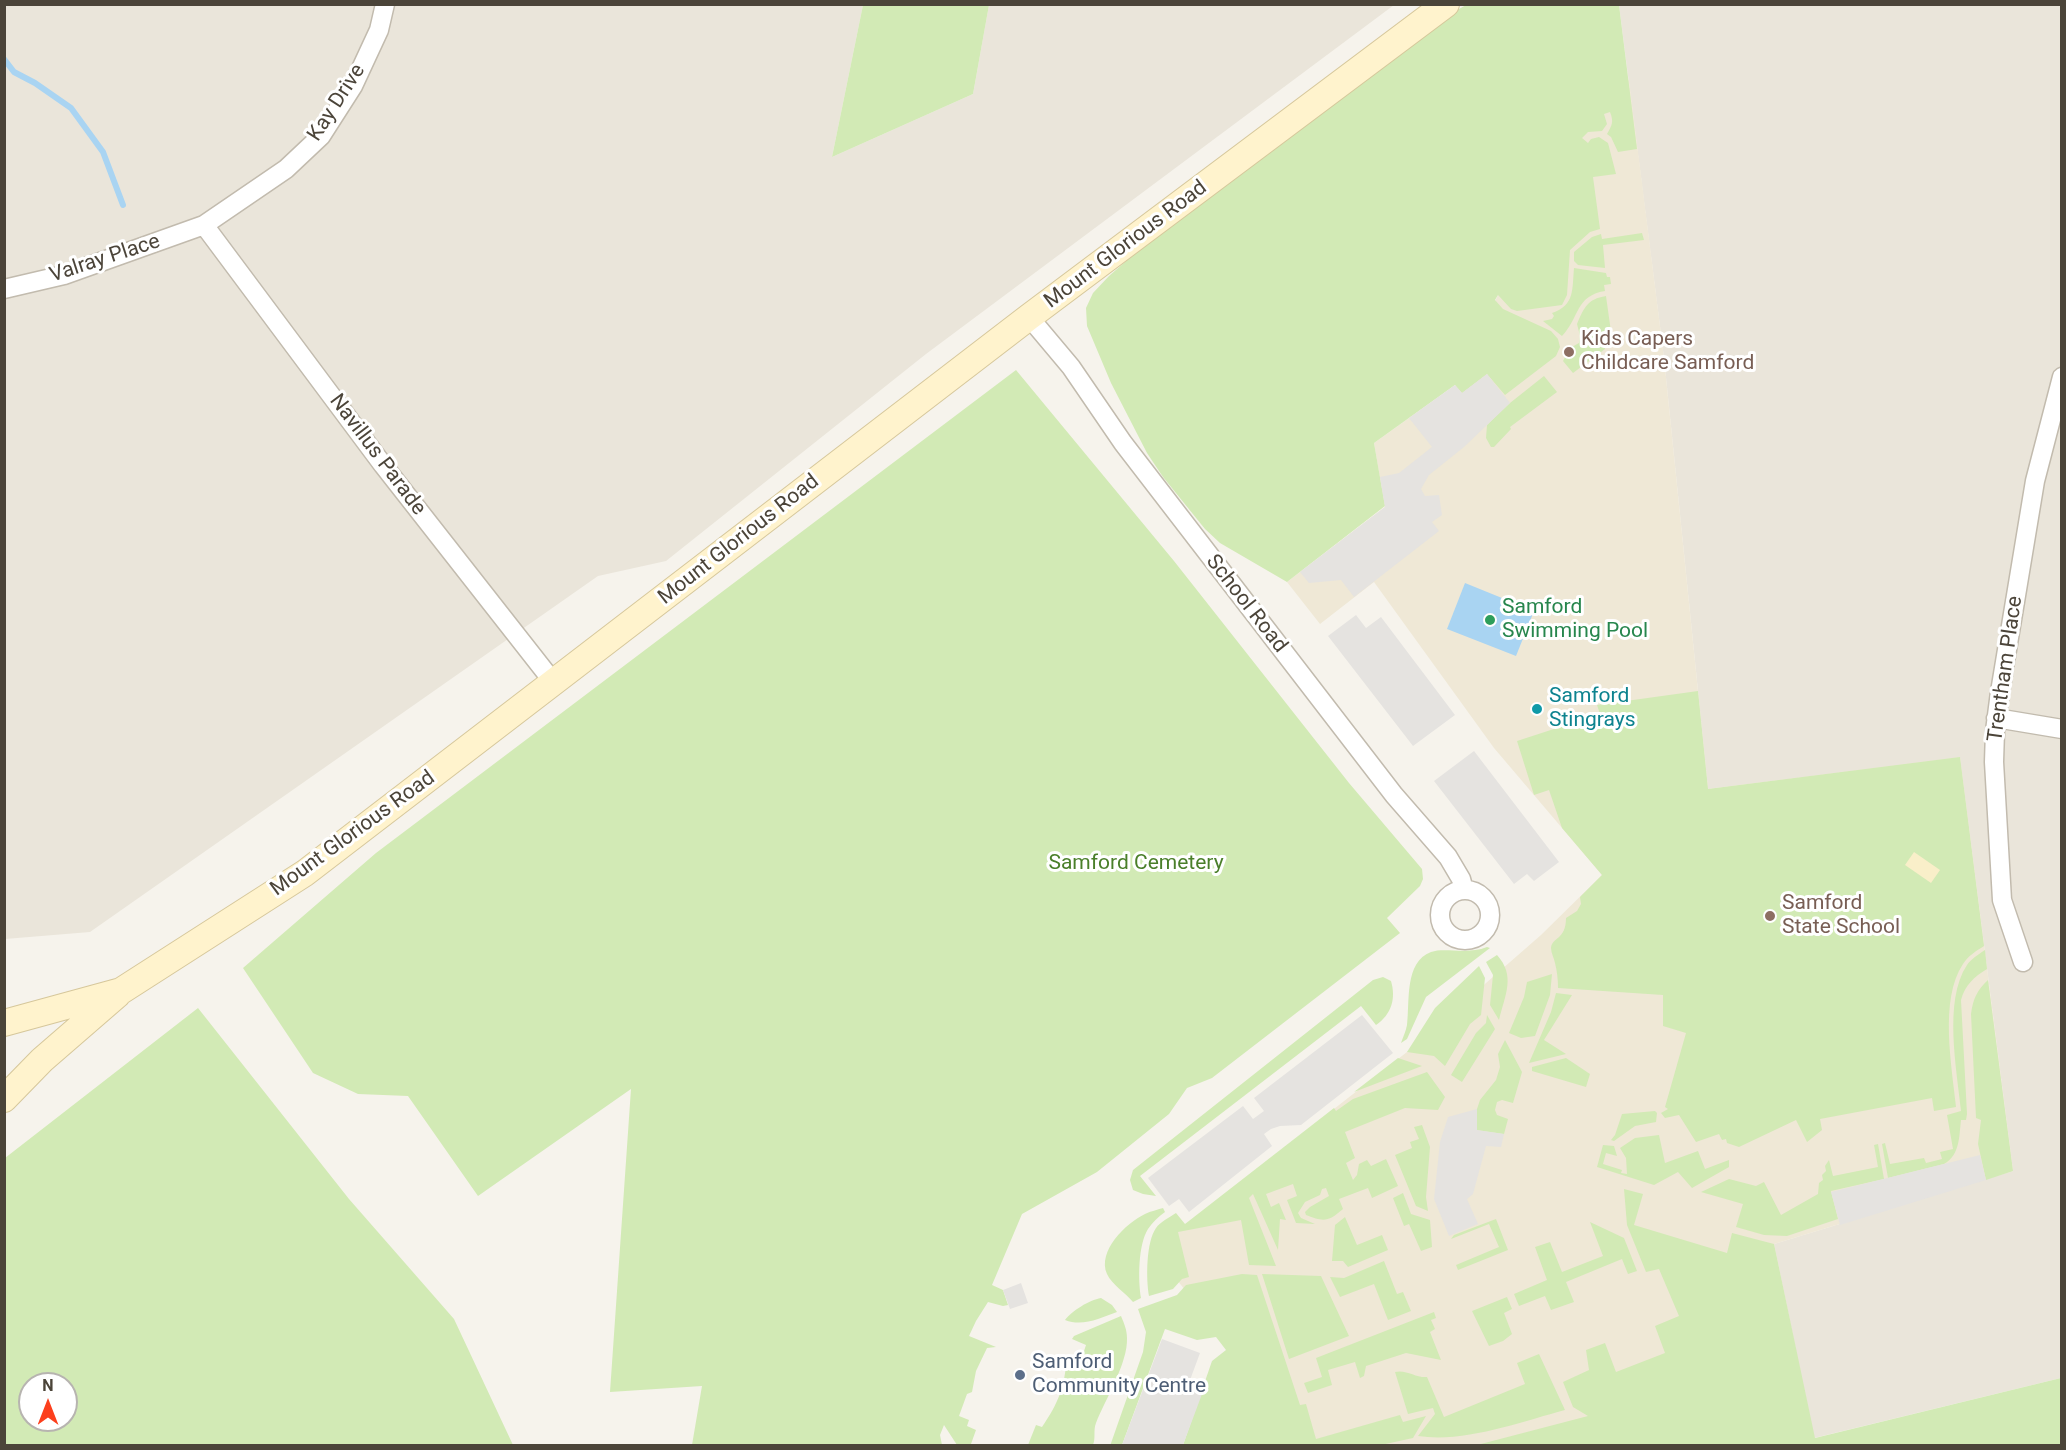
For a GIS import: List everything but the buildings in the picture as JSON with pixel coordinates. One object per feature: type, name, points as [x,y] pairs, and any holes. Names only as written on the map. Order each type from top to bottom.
[{"type":"main road","name":"Mount Glorious Road","points":[[4,1023],[121,991],[305,873],[1029,317],[1446,4]]},
{"type":"main road","points":[[4,1099],[42,1060],[121,991]]},
{"type":"street","name":"Kay Drive","points":[[204,225],[286,169],[321,136],[353,86],[379,30],[385,4]]},
{"type":"street","name":"Valray Place","points":[[4,289],[64,275],[204,225]]},
{"type":"street","name":"Navillus Parade","points":[[204,225],[383,465],[554,683]]},
{"type":"street","name":"School Road","points":[[1029,317],[1071,367],[1123,443],[1394,795],[1448,857],[1461,879],[1464,890]]},
{"type":"street","name":"Trentham Place","points":[[2023,962],[2002,900],[1994,762],[1996,718],[2035,481],[2061,377]]},
{"type":"street","points":[[1996,718],[2061,729]]},
{"type":"shaded area","points":[[5,5],[863,5],[832,157],[973,94],[989,5],[1394,5],[926,354],[666,561],[598,576],[90,932],[5,939]]},
{"type":"shaded area","points":[[1619,5],[2061,5],[2061,1378],[1814,1438],[1774,1244],[2013,1171],[1960,758],[1708,789],[1664,358]]},
{"type":"shaded area","name":"Samford State School","points":[[1629,80],[1664,358],[1708,789],[1960,757],[2013,1171],[1774,1244],[1816,1445],[1309,1445],[1153,1250],[1407,1052],[1541,935],[1602,875],[1494,748],[1374,582],[1320,624],[1287,582],[1385,507],[1374,443],[1478,369],[1474,346],[1592,95]]},
{"type":"shaded area","points":[[1487,374],[1510,403],[1464,447],[1429,475],[1421,489],[1425,496],[1439,495],[1442,515],[1432,522],[1439,531],[1354,597],[1341,580],[1309,583],[1300,572],[1385,507],[1380,477],[1399,473],[1432,447],[1409,418],[1455,385],[1462,393]]},
{"type":"shaded area","points":[[1356,615],[1366,628],[1381,617],[1455,715],[1413,746],[1328,636]]},
{"type":"shaded area","points":[[1474,751],[1559,862],[1534,881],[1527,874],[1514,884],[1434,781]]},
{"type":"shaded area","points":[[1362,1015],[1393,1053],[1301,1125],[1280,1126],[1264,1134],[1272,1146],[1189,1212],[1179,1199],[1169,1206],[1148,1178],[1243,1106],[1253,1119],[1264,1111],[1254,1098]]},
{"type":"shaded area","points":[[1477,1109],[1477,1130],[1504,1134],[1501,1147],[1486,1146],[1473,1194],[1467,1199],[1478,1224],[1449,1236],[1434,1199],[1440,1142],[1448,1117]]},
{"type":"shaded area","points":[[1980,1155],[1986,1180],[1840,1225],[1831,1192]]},
{"type":"shaded area","points":[[1021,1283],[1028,1303],[1010,1309],[1003,1290]]},
{"type":"shaded area","points":[[1162,1339],[1200,1353],[1190,1380],[1205,1386],[1183,1445],[1122,1445]]},
{"type":"green space","points":[[863,5],[989,5],[973,94],[832,157]]},
{"type":"green space","points":[[1466,5],[1619,5],[1637,149],[1618,152],[1611,137],[1607,134],[1612,123],[1610,112],[1604,114],[1607,124],[1602,131],[1588,132],[1582,138],[1588,143],[1591,139],[1599,137],[1608,143],[1616,174],[1593,177],[1600,229],[1590,232],[1570,250],[1567,295],[1562,305],[1517,311],[1511,309],[1498,295],[1495,300],[1503,309],[1551,331],[1558,339],[1560,347],[1556,356],[1505,395],[1487,374],[1462,393],[1455,385],[1374,443],[1385,506],[1287,582],[1220,543],[1205,529],[1163,477],[1147,453],[1111,383],[1087,326],[1086,308],[1093,293],[1109,276],[1197,199],[1407,39]]},
{"type":"green space","points":[[1642,233],[1644,240],[1603,245],[1605,268],[1578,265],[1574,261],[1574,252],[1592,237],[1601,234],[1602,239]]},
{"type":"green space","points":[[1574,268],[1606,273],[1607,277],[1610,277],[1611,284],[1604,285],[1605,291],[1588,297],[1583,302],[1562,336],[1543,321],[1552,319],[1554,316],[1552,313],[1569,301]]},
{"type":"green space","points":[[1606,296],[1612,339],[1605,342],[1605,349],[1573,373],[1563,361],[1570,348],[1579,343],[1577,324],[1590,302]]},
{"type":"green space","name":"Samford Cemetery","points":[[1016,370],[1174,561],[1349,783],[1422,869],[1423,879],[1420,886],[1387,918],[1400,933],[1212,1078],[1187,1088],[1169,1114],[1097,1172],[1022,1214],[992,1285],[1003,1290],[1008,1305],[988,1302],[969,1336],[996,1347],[987,1348],[976,1371],[972,1392],[967,1394],[959,1416],[969,1420],[967,1426],[976,1430],[971,1444],[973,1445],[957,1445],[944,1425],[940,1435],[942,1445],[692,1445],[702,1386],[610,1392],[631,1089],[478,1196],[408,1096],[358,1094],[313,1073],[243,968],[376,853]]},
{"type":"green space","points":[[1544,376],[1557,392],[1510,427],[1511,429],[1494,447],[1491,447],[1486,438],[1487,425]]},
{"type":"green space","points":[[1698,691],[1708,789],[1960,757],[1984,946],[1963,964],[1951,996],[1949,1034],[1956,1107],[1934,1111],[1932,1098],[1820,1119],[1822,1130],[1807,1142],[1796,1120],[1739,1147],[1727,1143],[1726,1139],[1722,1140],[1719,1134],[1696,1142],[1679,1115],[1665,1118],[1661,1113],[1668,1109],[1665,1107],[1686,1033],[1663,1026],[1663,995],[1558,988],[1551,950],[1552,944],[1562,934],[1566,918],[1577,911],[1581,904],[1580,897],[1602,875],[1562,828],[1549,790],[1534,795],[1517,741],[1600,714],[1597,705]]},
{"type":"green space","points":[[1490,948],[1426,997],[1407,1039],[1401,1043],[1407,1025],[1412,973],[1422,957],[1437,951]]},
{"type":"green space","points":[[1985,950],[1987,969],[1971,982],[1961,1000],[1967,1114],[1966,1120],[1961,1120],[1956,1151],[1944,1164],[1888,1178],[1882,1144],[1885,1143],[1890,1164],[1924,1158],[1926,1163],[1942,1159],[1940,1152],[1953,1149],[1947,1115],[1961,1111],[1955,1056],[1955,997],[1967,965]]},
{"type":"green space","points":[[1497,955],[1503,963],[1508,978],[1499,1020],[1490,1005],[1493,975],[1486,962]]},
{"type":"green space","points":[[1479,966],[1485,978],[1481,1015],[1470,1024],[1445,1066],[1434,1056],[1407,1052],[1435,1008]]},
{"type":"green space","points":[[1552,974],[1550,995],[1535,1036],[1521,1038],[1509,1033],[1524,997],[1527,982]]},
{"type":"green space","points":[[1383,977],[1391,981],[1393,999],[1389,1011],[1381,1021],[1376,1025],[1361,1006],[1140,1176],[1156,1196],[1133,1190],[1130,1180],[1133,1170],[1373,980]]},
{"type":"green space","points":[[1988,980],[2013,1171],[1986,1180],[1978,1144],[1981,1120],[1976,1118],[1971,1014],[1976,995]]},
{"type":"green space","points":[[1556,993],[1572,995],[1544,1040],[1566,1054],[1529,1063],[1551,1012]]},
{"type":"green space","points":[[198,1008],[349,1199],[454,1319],[513,1445],[5,1445],[5,1158]]},
{"type":"green space","points":[[1487,1015],[1495,1029],[1462,1082],[1451,1075],[1476,1033],[1486,1023]]},
{"type":"green space","points":[[1505,1040],[1522,1072],[1513,1103],[1502,1100],[1497,1102],[1495,1110],[1497,1115],[1508,1119],[1504,1134],[1476,1130],[1477,1109],[1480,1100],[1496,1080],[1500,1067],[1498,1054]]},
{"type":"green space","points":[[1398,1058],[1422,1066],[1354,1092]]},
{"type":"green space","points":[[1566,1058],[1590,1074],[1586,1087],[1532,1071],[1532,1067]]},
{"type":"green space","points":[[1427,1072],[1445,1097],[1438,1110],[1405,1108],[1345,1132],[1355,1158],[1346,1163],[1353,1180],[1357,1175],[1359,1164],[1367,1160],[1371,1166],[1386,1159],[1398,1186],[1372,1198],[1368,1188],[1339,1199],[1343,1209],[1326,1220],[1306,1215],[1305,1212],[1329,1196],[1326,1188],[1322,1189],[1320,1195],[1305,1202],[1298,1213],[1301,1218],[1315,1224],[1296,1223],[1287,1200],[1297,1196],[1293,1184],[1266,1194],[1271,1207],[1279,1203],[1286,1220],[1280,1219],[1278,1250],[1253,1194],[1249,1198],[1276,1266],[1249,1265],[1241,1220],[1178,1232],[1189,1277],[1182,1279],[1173,1289],[1149,1296],[1147,1271],[1150,1242],[1160,1224],[1176,1213],[1185,1224],[1334,1108],[1336,1111],[1353,1099]]},
{"type":"green space","points":[[1655,1111],[1657,1113],[1656,1122],[1635,1126],[1614,1141],[1611,1140],[1622,1114]]},
{"type":"green space","points":[[1422,1125],[1430,1147],[1426,1197],[1428,1211],[1416,1206],[1395,1155],[1412,1148],[1410,1142],[1419,1139],[1414,1127]]},
{"type":"green space","points":[[1659,1135],[1665,1163],[1698,1151],[1705,1169],[1729,1160],[1729,1167],[1692,1188],[1678,1172],[1654,1185],[1597,1167],[1603,1145],[1614,1146],[1617,1156],[1606,1153],[1603,1164],[1627,1174],[1626,1158],[1620,1148],[1635,1138]]},
{"type":"green space","points":[[1878,1144],[1884,1179],[1831,1191],[1838,1219],[1787,1236],[1764,1235],[1736,1227],[1743,1204],[1701,1192],[1729,1179],[1756,1186],[1764,1182],[1781,1215],[1818,1194],[1819,1183],[1823,1180],[1822,1175],[1826,1171],[1825,1166],[1829,1160],[1833,1176],[1878,1167],[1874,1145]]},
{"type":"green space","points":[[1624,1189],[1643,1194],[1634,1225],[1727,1253],[1732,1233],[1774,1244],[1815,1438],[2061,1378],[2061,1445],[1477,1445],[1588,1416],[1573,1407],[1563,1382],[1589,1370],[1586,1350],[1605,1343],[1616,1372],[1665,1353],[1655,1326],[1679,1316],[1659,1269],[1646,1272],[1627,1225]]},
{"type":"green space","points":[[1403,1193],[1411,1214],[1430,1220],[1432,1247],[1421,1251],[1409,1224],[1404,1226],[1393,1198]]},
{"type":"green space","points":[[1163,1208],[1165,1212],[1148,1229],[1142,1244],[1139,1282],[1141,1298],[1133,1302],[1109,1278],[1105,1265],[1106,1256],[1115,1239],[1130,1224],[1145,1214]]},
{"type":"green space","points":[[1345,1217],[1357,1245],[1382,1235],[1388,1250],[1348,1267],[1343,1261],[1332,1261],[1335,1225]]},
{"type":"green space","points":[[1496,1219],[1508,1250],[1458,1270],[1456,1265],[1499,1247],[1489,1224],[1451,1239],[1454,1235]]},
{"type":"green space","points":[[1590,1222],[1624,1238],[1637,1271],[1628,1274],[1622,1259],[1566,1282],[1574,1302],[1551,1310],[1545,1296],[1519,1306],[1514,1294],[1547,1280],[1535,1247],[1550,1242],[1562,1272],[1603,1256]]},
{"type":"green space","points":[[1384,1261],[1397,1294],[1403,1292],[1411,1311],[1388,1320],[1374,1284],[1340,1297],[1330,1277],[1344,1278]]},
{"type":"green space","points":[[1242,1274],[1257,1275],[1300,1405],[1306,1404],[1316,1439],[1400,1415],[1403,1422],[1426,1416],[1413,1438],[1381,1445],[1183,1445],[1212,1361],[1226,1350],[1216,1337],[1197,1340],[1165,1329],[1122,1445],[1110,1446],[1143,1352],[1146,1332],[1138,1309],[1177,1295],[1186,1285]]},
{"type":"green space","points":[[1262,1274],[1321,1276],[1349,1336],[1289,1359]]},
{"type":"green space","points":[[1507,1297],[1512,1309],[1504,1313],[1512,1334],[1503,1341],[1489,1346],[1472,1311]]},
{"type":"green space","points":[[1101,1298],[1112,1305],[1117,1312],[1085,1322],[1065,1320],[1081,1306]]},
{"type":"green space","points":[[1434,1312],[1436,1318],[1431,1320],[1435,1329],[1430,1332],[1441,1360],[1406,1353],[1366,1366],[1364,1376],[1360,1378],[1355,1362],[1328,1370],[1332,1385],[1308,1393],[1304,1383],[1322,1377],[1316,1358]]},
{"type":"green space","points":[[1121,1316],[1127,1338],[1124,1359],[1096,1423],[1093,1445],[1028,1445],[1036,1425],[1042,1427],[1057,1402],[1067,1358],[1080,1363],[1086,1345],[1072,1339],[1074,1336]]},
{"type":"green space","points":[[1539,1354],[1565,1410],[1473,1434],[1454,1437],[1418,1436],[1435,1414],[1433,1408],[1408,1414],[1395,1372],[1427,1377],[1444,1417],[1525,1384],[1517,1363]]},
{"type":"sand","points":[[1914,852],[1940,870],[1931,883],[1905,865]]},
{"type":"water","name":"Samford Swimming Pool","points":[[1465,583],[1534,611],[1516,656],[1447,629]]},
{"type":"waterway","points":[[4,59],[14,72],[35,83],[71,108],[103,152],[123,205]]},
{"type":"place","name":"Kids Capers Childcare Samford","points":[[1569,352]]},
{"type":"place","name":"Samford Swimming Pool","points":[[1490,620]]},
{"type":"place","name":"Samford Stingrays","points":[[1537,709]]},
{"type":"place","name":"Samford State School","points":[[1770,916]]},
{"type":"place","name":"Samford Community Centre","points":[[1020,1375]]}]
